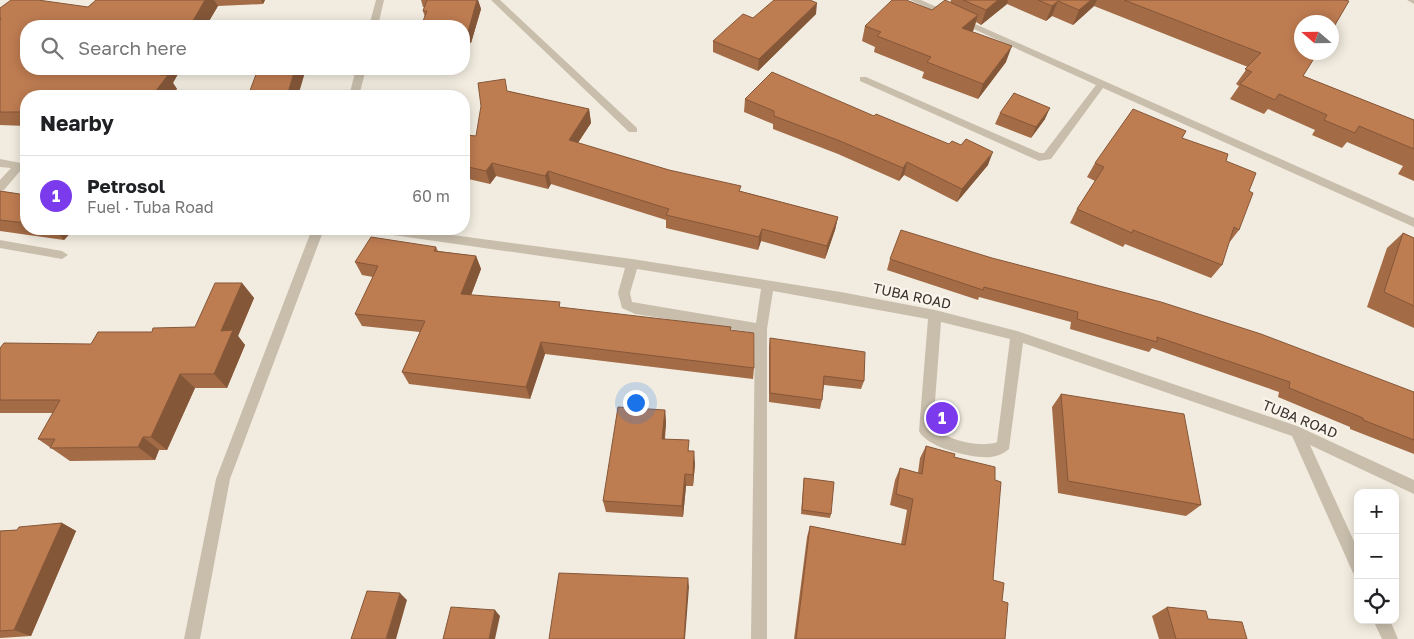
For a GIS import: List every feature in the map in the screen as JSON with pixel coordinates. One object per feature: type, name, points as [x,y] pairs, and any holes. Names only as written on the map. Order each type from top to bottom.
[{"type":"street","points":[[375,20],[380,0]]},
{"type":"street","points":[[495,0],[632,130]]},
{"type":"street","points":[[914,0],[1414,224]]},
{"type":"street","points":[[356,90],[359,75]]},
{"type":"street","points":[[863,79],[1039,157],[1047,156],[1102,83]]},
{"type":"street","points":[[0,163],[20,166]]},
{"type":"street","points":[[0,186],[20,169]]},
{"type":"street","points":[[192,639],[223,479],[316,235]]},
{"type":"street","name":"TUBA ROAD","points":[[422,235],[632,264],[935,315],[1017,336],[1297,432],[1414,487]]},
{"type":"street","points":[[0,244],[62,255]]},
{"type":"street","points":[[632,264],[624,293],[626,305],[635,310],[761,329]]},
{"type":"street","points":[[759,639],[761,329],[768,286]]},
{"type":"street","points":[[935,315],[924,427],[934,438],[949,443],[990,452],[1001,450],[1004,445],[1017,336]]},
{"type":"street","points":[[1297,432],[1354,559]]},
{"type":"street","points":[[1383,624],[1390,639]]},
{"type":"building","points":[[11,0],[38,0],[88,7],[96,0],[205,0],[193,20],[20,20],[20,75],[168,75],[157,90],[20,90],[20,112],[0,112],[0,8]]},
{"type":"building","points":[[427,0],[477,0],[470,25],[470,20],[423,20],[427,11],[423,11]]},
{"type":"building","points":[[774,0],[810,0],[817,3],[759,59],[713,41],[743,14],[753,18]]},
{"type":"building","points":[[892,0],[906,0],[932,10],[945,0],[978,15],[962,28],[1012,46],[983,84],[927,62],[931,57],[877,36],[881,32],[865,26]]},
{"type":"building","points":[[963,0],[998,0],[986,10]]},
{"type":"building","points":[[1038,0],[1091,0],[1079,10],[1058,1],[1052,6]]},
{"type":"building","points":[[1124,0],[1349,1],[1339,18],[1339,15],[1294,15],[1294,60],[1313,60],[1303,76],[1414,120],[1414,149],[1359,126],[1355,133],[1324,120],[1327,115],[1279,94],[1275,100],[1240,84],[1252,72],[1245,69],[1261,53]]},
{"type":"building","points":[[772,72],[874,116],[876,114],[949,144],[952,141],[961,145],[966,139],[993,152],[962,189],[907,162],[903,168],[774,116],[774,111],[745,99]]},
{"type":"building","points":[[256,75],[293,75],[289,90],[250,90]]},
{"type":"building","points":[[505,79],[507,91],[589,109],[569,140],[669,170],[741,186],[739,191],[838,217],[827,246],[762,229],[759,237],[666,215],[669,209],[548,171],[545,176],[492,163],[486,171],[470,167],[470,136],[476,136],[481,106],[478,83]]},
{"type":"building","points":[[1014,93],[1050,108],[1036,127],[1000,113]]},
{"type":"building","points":[[1133,109],[1186,131],[1182,138],[1228,154],[1226,161],[1256,173],[1249,191],[1253,193],[1239,230],[1234,227],[1222,265],[1133,230],[1132,233],[1077,209],[1104,167],[1095,163]]},
{"type":"building","points":[[0,191],[20,194],[20,222],[0,220]]},
{"type":"building","points":[[901,230],[992,258],[1161,302],[1261,334],[1414,392],[1414,440],[1289,388],[1290,382],[1157,337],[1157,342],[1077,319],[1078,312],[984,287],[983,290],[890,259]]},
{"type":"building","points":[[1403,233],[1414,238],[1414,306],[1384,292]]},
{"type":"building","points":[[371,237],[436,247],[434,251],[476,256],[461,294],[560,302],[559,307],[731,327],[730,330],[754,333],[754,368],[541,342],[526,387],[402,372],[425,321],[355,314],[378,266],[355,262]]},
{"type":"building","points":[[215,283],[242,283],[221,331],[233,330],[214,374],[180,374],[151,437],[143,437],[138,447],[50,448],[55,439],[38,439],[60,400],[0,400],[0,348],[4,343],[91,344],[98,332],[152,332],[153,328],[195,327]]},
{"type":"building","points":[[770,338],[865,352],[864,381],[824,376],[822,400],[770,393]]},
{"type":"building","points":[[1061,394],[1184,414],[1201,505],[1068,481]]},
{"type":"building","points":[[618,407],[665,410],[662,439],[689,440],[688,451],[694,451],[693,475],[685,474],[682,506],[603,501]]},
{"type":"building","points":[[926,446],[955,454],[954,457],[995,467],[995,480],[1001,482],[993,580],[1004,583],[1002,601],[1008,603],[1005,639],[796,639],[810,526],[905,545],[913,499],[896,494],[900,468],[922,474]]},
{"type":"building","points":[[804,478],[834,482],[831,514],[802,510]]},
{"type":"building","points":[[62,523],[14,630],[0,631],[0,531],[17,530],[19,527]]},
{"type":"building","points":[[559,573],[688,578],[684,639],[549,639]]},
{"type":"building","points":[[367,591],[400,593],[386,639],[351,639]]},
{"type":"building","points":[[451,607],[495,610],[489,639],[443,639]]},
{"type":"building","points":[[1167,607],[1206,611],[1208,619],[1242,622],[1247,639],[1176,639]]},
{"type":"place","name":"Petrosol","points":[[942,418]]}]
